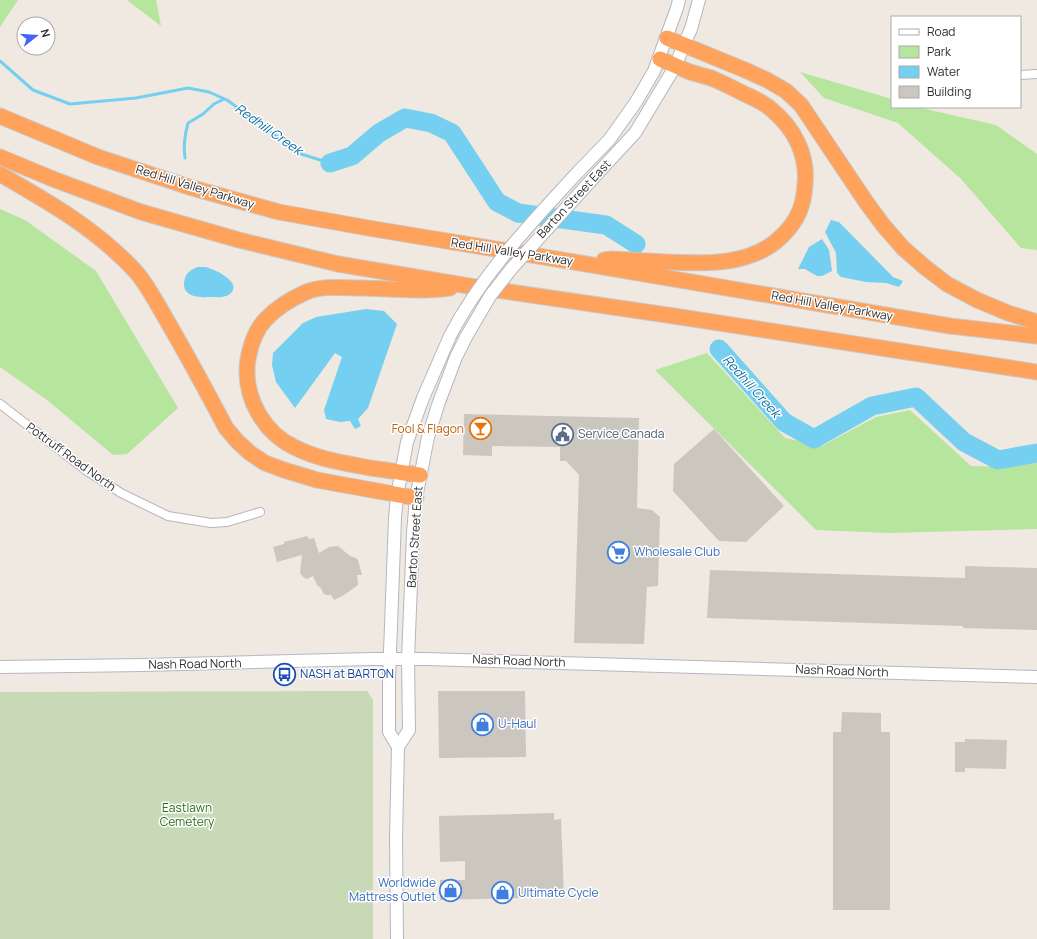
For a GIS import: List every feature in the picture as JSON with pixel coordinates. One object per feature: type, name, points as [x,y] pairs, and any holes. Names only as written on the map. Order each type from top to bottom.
[{"type":"highway","points":[[667,38],[762,78],[786,92],[801,105],[866,202],[903,248],[947,284],[977,300],[1008,313],[1037,322]]},
{"type":"highway","points":[[580,263],[612,259],[691,263],[718,263],[734,260],[751,256],[771,246],[786,232],[799,214],[805,190],[806,175],[804,158],[797,140],[786,124],[772,109],[760,102],[710,78],[660,59]]},
{"type":"highway","name":"Red Hill Valley Parkway","points":[[0,116],[98,157],[189,187],[279,212],[381,231],[580,263],[950,326],[1037,336]]},
{"type":"highway","points":[[0,157],[53,179],[141,212],[239,240],[338,264],[469,286],[1037,372]]},
{"type":"highway","points":[[0,174],[56,206],[80,222],[102,239],[138,275],[158,304],[176,335],[226,428],[250,453],[265,463],[318,480],[397,496],[416,498]]},
{"type":"highway","points":[[420,475],[335,461],[300,450],[280,439],[268,427],[252,400],[248,387],[247,368],[251,346],[257,332],[266,319],[286,302],[307,292],[318,289],[342,288],[432,290],[469,286]]},
{"type":"main road","name":"Barton Street East","points":[[398,747],[389,732],[395,518],[397,496],[408,442],[423,398],[456,323],[488,275],[513,244],[609,140],[631,109],[660,59],[679,0]]},
{"type":"main road","name":"Barton Street East","points":[[397,939],[396,838],[398,747],[409,730],[408,659],[413,533],[416,498],[420,475],[428,437],[438,402],[456,357],[490,296],[512,268],[635,132],[676,65],[691,29],[699,0]]},
{"type":"main road","name":"Nash Road North","points":[[0,667],[434,659],[1037,676]]},
{"type":"street","points":[[1021,75],[1037,74]]},
{"type":"street","name":"Pottruff Road North","points":[[0,404],[87,471],[121,493],[168,516],[211,523],[226,522],[260,512]]},
{"type":"green space","points":[[0,0],[18,0],[0,27]]},
{"type":"green space","points":[[127,0],[156,0],[161,26]]},
{"type":"green space","points":[[800,72],[891,99],[891,108],[923,108],[996,125],[1037,154],[1037,250],[1021,248],[961,179],[898,123],[824,98]]},
{"type":"green space","points":[[0,209],[25,220],[96,271],[178,408],[127,454],[113,455],[47,400],[0,367]]},
{"type":"green space","points":[[707,353],[785,438],[822,446],[876,417],[910,410],[971,466],[1010,467],[1037,463],[1037,529],[889,533],[816,530],[655,370]]},
{"type":"green space","name":"Eastlawn Cemetery","points":[[367,691],[373,700],[373,939],[0,939],[0,692]]},
{"type":"water","points":[[831,220],[839,222],[893,277],[903,281],[899,287],[886,283],[866,282],[841,277],[837,273],[836,253],[825,232]]},
{"type":"water","points":[[822,239],[829,250],[832,271],[822,276],[817,276],[805,269],[798,269],[809,247]]},
{"type":"water","points":[[198,267],[205,267],[224,275],[232,282],[234,286],[231,293],[229,295],[218,297],[198,297],[187,292],[184,284],[185,278],[190,271]]},
{"type":"water","points":[[366,309],[384,311],[397,324],[368,408],[358,419],[361,426],[355,429],[350,421],[340,422],[326,419],[324,410],[342,357],[335,353],[295,408],[276,382],[272,365],[273,353],[303,323],[316,317]]},
{"type":"building","points":[[464,414],[639,418],[637,508],[652,510],[660,517],[658,586],[647,587],[644,644],[574,643],[579,475],[566,461],[560,461],[560,447],[492,446],[492,456],[463,455]]},
{"type":"building","points":[[714,429],[784,506],[746,542],[719,541],[673,491],[674,464]]},
{"type":"building","points":[[307,536],[309,539],[314,538],[319,553],[329,547],[338,546],[350,556],[356,558],[358,560],[362,575],[357,575],[358,585],[334,600],[331,595],[326,595],[323,593],[313,576],[307,579],[300,573],[302,555],[277,562],[273,547],[284,544],[284,542]]},
{"type":"building","points":[[965,566],[1037,568],[1037,630],[963,628],[963,626],[707,618],[710,570],[965,578]]},
{"type":"building","name":"U-Haul","points":[[438,691],[525,691],[526,757],[439,758]]},
{"type":"building","points":[[842,712],[881,713],[881,732],[890,732],[890,910],[833,910],[833,732],[841,732]]},
{"type":"building","points":[[965,739],[1007,740],[1006,769],[965,768],[965,772],[955,772],[955,742],[965,742]]},
{"type":"building","points":[[554,813],[554,820],[561,819],[564,897],[440,900],[440,880],[465,880],[465,861],[440,862],[439,816]]},
{"type":"waterway","name":"Redhill Creek","points":[[0,61],[33,90],[70,104],[136,98],[188,88],[209,92],[227,100],[301,154],[330,163]]},
{"type":"waterway","points":[[185,158],[184,149],[188,123],[203,114],[214,104],[224,99]]},
{"type":"waterway","name":"Redhill Creek","points":[[330,163],[352,156],[379,133],[405,118],[431,123],[452,133],[497,202],[518,213],[606,225],[636,244]]},
{"type":"waterway","name":"Redhill Creek","points":[[719,349],[784,422],[814,439],[872,406],[916,397],[964,442],[998,460],[1037,453]]},
{"type":"place","name":"Fool & Flagon","points":[[480,429]]},
{"type":"place","name":"Service Canada","points":[[562,434]]},
{"type":"place","name":"Wholesale Club","points":[[618,552]]},
{"type":"place","name":"NASH at BARTON","points":[[284,674]]},
{"type":"place","name":"U-Haul","points":[[482,724]]},
{"type":"place","name":"Worldwide Mattress Outlet","points":[[451,890]]},
{"type":"place","name":"Ultimate Cycle","points":[[502,893]]}]
